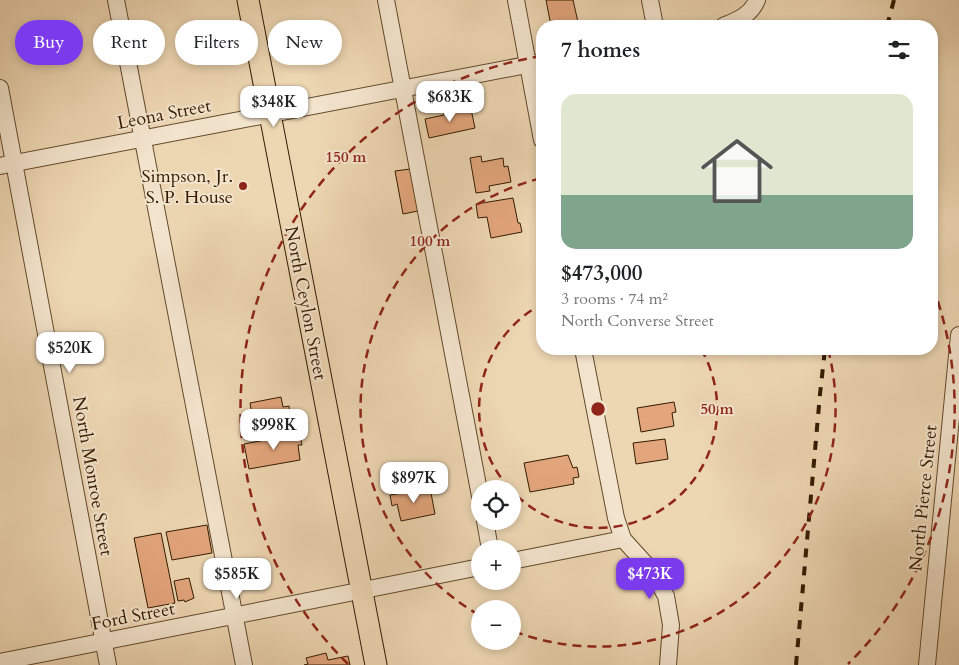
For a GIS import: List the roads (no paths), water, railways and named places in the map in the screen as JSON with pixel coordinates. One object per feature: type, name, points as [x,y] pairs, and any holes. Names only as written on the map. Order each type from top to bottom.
[{"type":"main road","name":"North Ceylon Street","points":[[248,0],[376,665]]},
{"type":"street","points":[[116,0],[244,665]]},
{"type":"street","points":[[386,0],[477,480]]},
{"type":"street","points":[[516,0],[535,63]]},
{"type":"street","points":[[650,0],[654,20]]},
{"type":"street","points":[[736,20],[755,5]]},
{"type":"street","name":"Leona Street","points":[[8,165],[535,63]]},
{"type":"street","name":"North Monroe Street","points":[[0,88],[8,165],[108,665]]},
{"type":"street","name":"North Pierce Street","points":[[927,665],[959,336]]},
{"type":"street","points":[[584,355],[616,518],[623,539],[652,571],[666,596],[671,625],[668,665]]},
{"type":"street","points":[[521,559],[623,539]]},
{"type":"street","name":"Ford Street","points":[[0,662],[471,569]]},
{"type":"railway","points":[[889,20],[894,0]]},
{"type":"railway","points":[[796,665],[824,355]]},
{"type":"place","name":"Simpson, Jr. S. P. House","points":[[243,186]]}]
